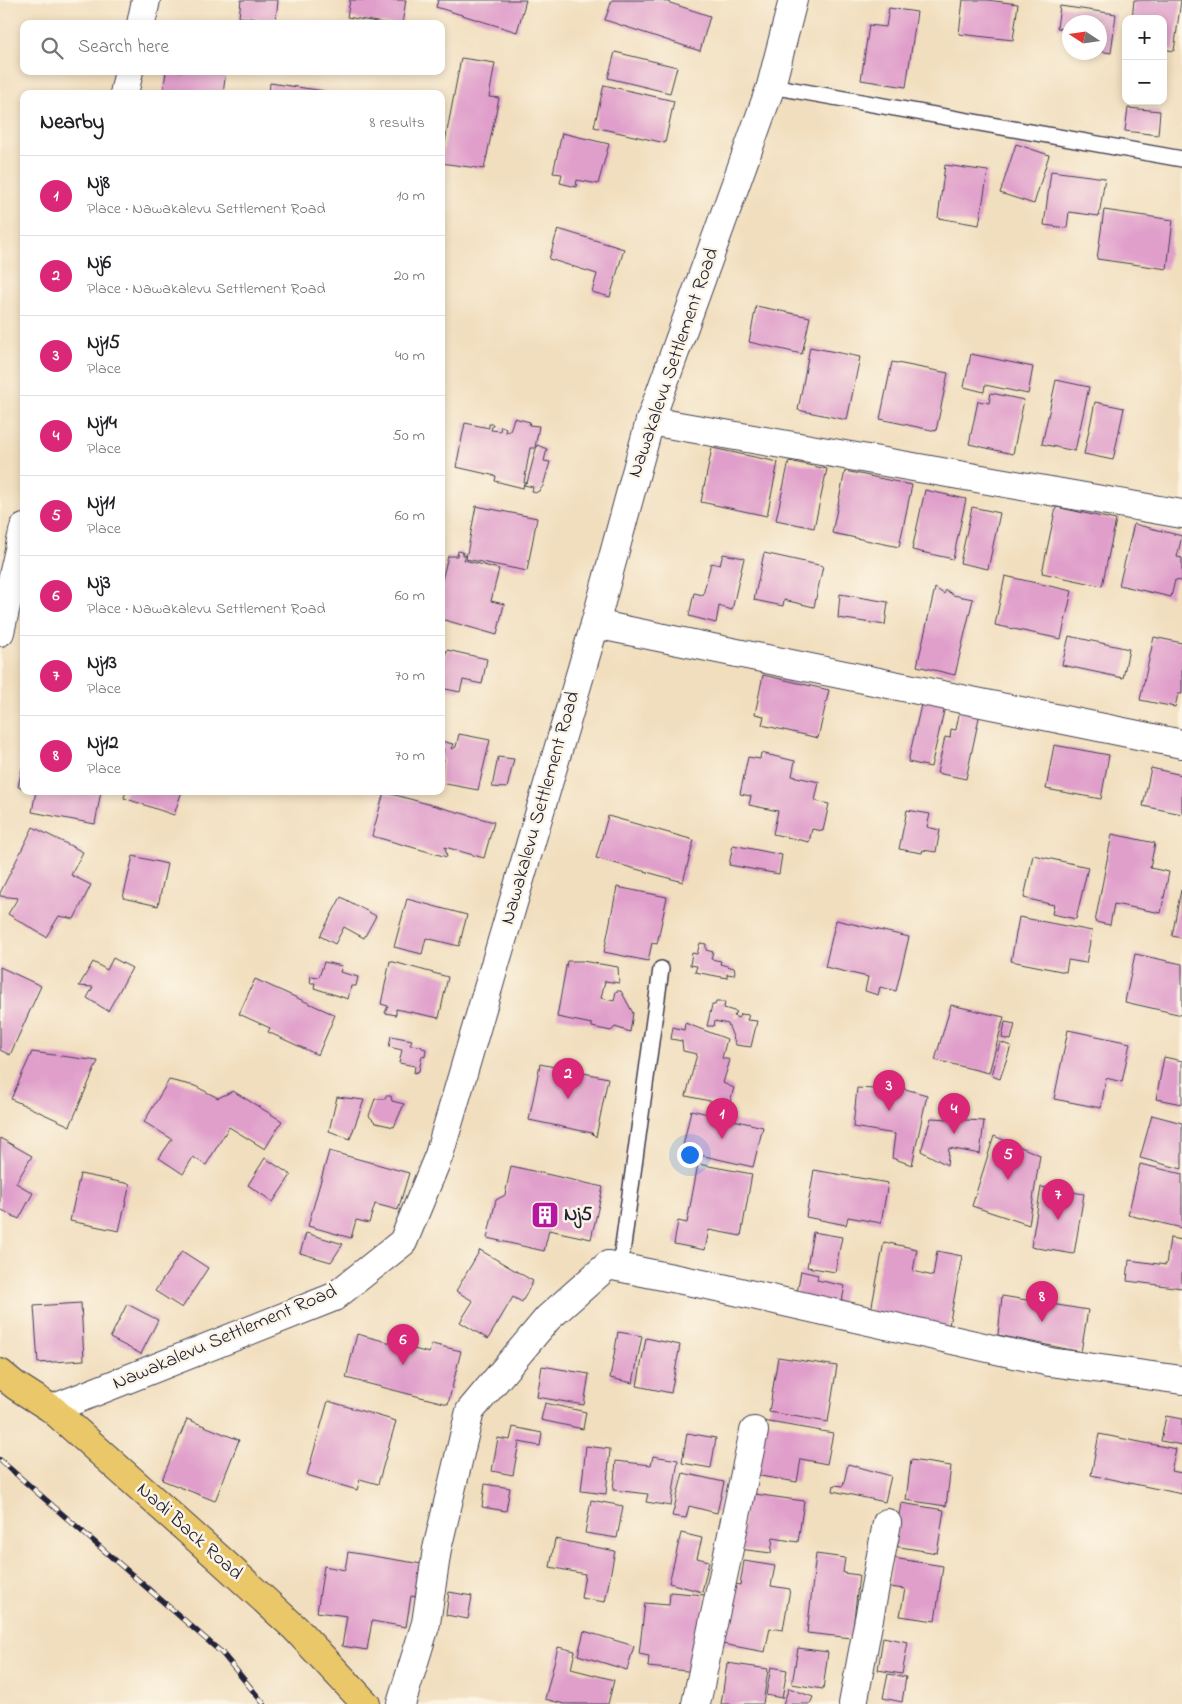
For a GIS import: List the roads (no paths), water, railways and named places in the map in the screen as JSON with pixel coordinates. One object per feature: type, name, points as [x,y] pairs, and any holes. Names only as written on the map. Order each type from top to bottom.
[{"type":"highway","name":"Nadi Back Road","points":[[0,1373],[16,1386],[52,1409],[222,1561],[295,1628],[366,1704]]},
{"type":"street","points":[[142,20],[146,0]]},
{"type":"street","name":"Nawakalevu Settlement Road","points":[[52,1409],[334,1297],[403,1242],[439,1155],[595,624],[650,421],[771,86],[793,0]]},
{"type":"street","points":[[125,90],[129,75]]},
{"type":"street","points":[[650,421],[1182,514]]},
{"type":"street","points":[[0,632],[20,545]]},
{"type":"street","points":[[595,624],[1182,744]]},
{"type":"street","points":[[401,1704],[426,1623],[437,1549],[470,1411],[548,1318],[608,1265],[732,1290],[1050,1362],[1182,1380]]},
{"type":"street","points":[[696,1704],[754,1431]]},
{"type":"street","points":[[853,1704],[887,1523]]},
{"type":"lane","points":[[771,86],[1182,159]]},
{"type":"lane","points":[[620,1267],[661,969]]},
{"type":"railway","points":[[0,1460],[222,1653],[264,1704]]},
{"type":"place","name":"Nj6","points":[[568,1099]]},
{"type":"place","name":"Nj15","points":[[889,1111]]},
{"type":"place","name":"Nj14","points":[[954,1134]]},
{"type":"place","name":"Nj8","points":[[722,1139]]},
{"type":"place","name":"Nj11","points":[[1008,1180]]},
{"type":"place","name":"Nj5","points":[[545,1215]]},
{"type":"place","name":"Nj13","points":[[1058,1220]]},
{"type":"place","name":"Nj12","points":[[1042,1322]]},
{"type":"place","name":"Nj3","points":[[403,1365]]}]
